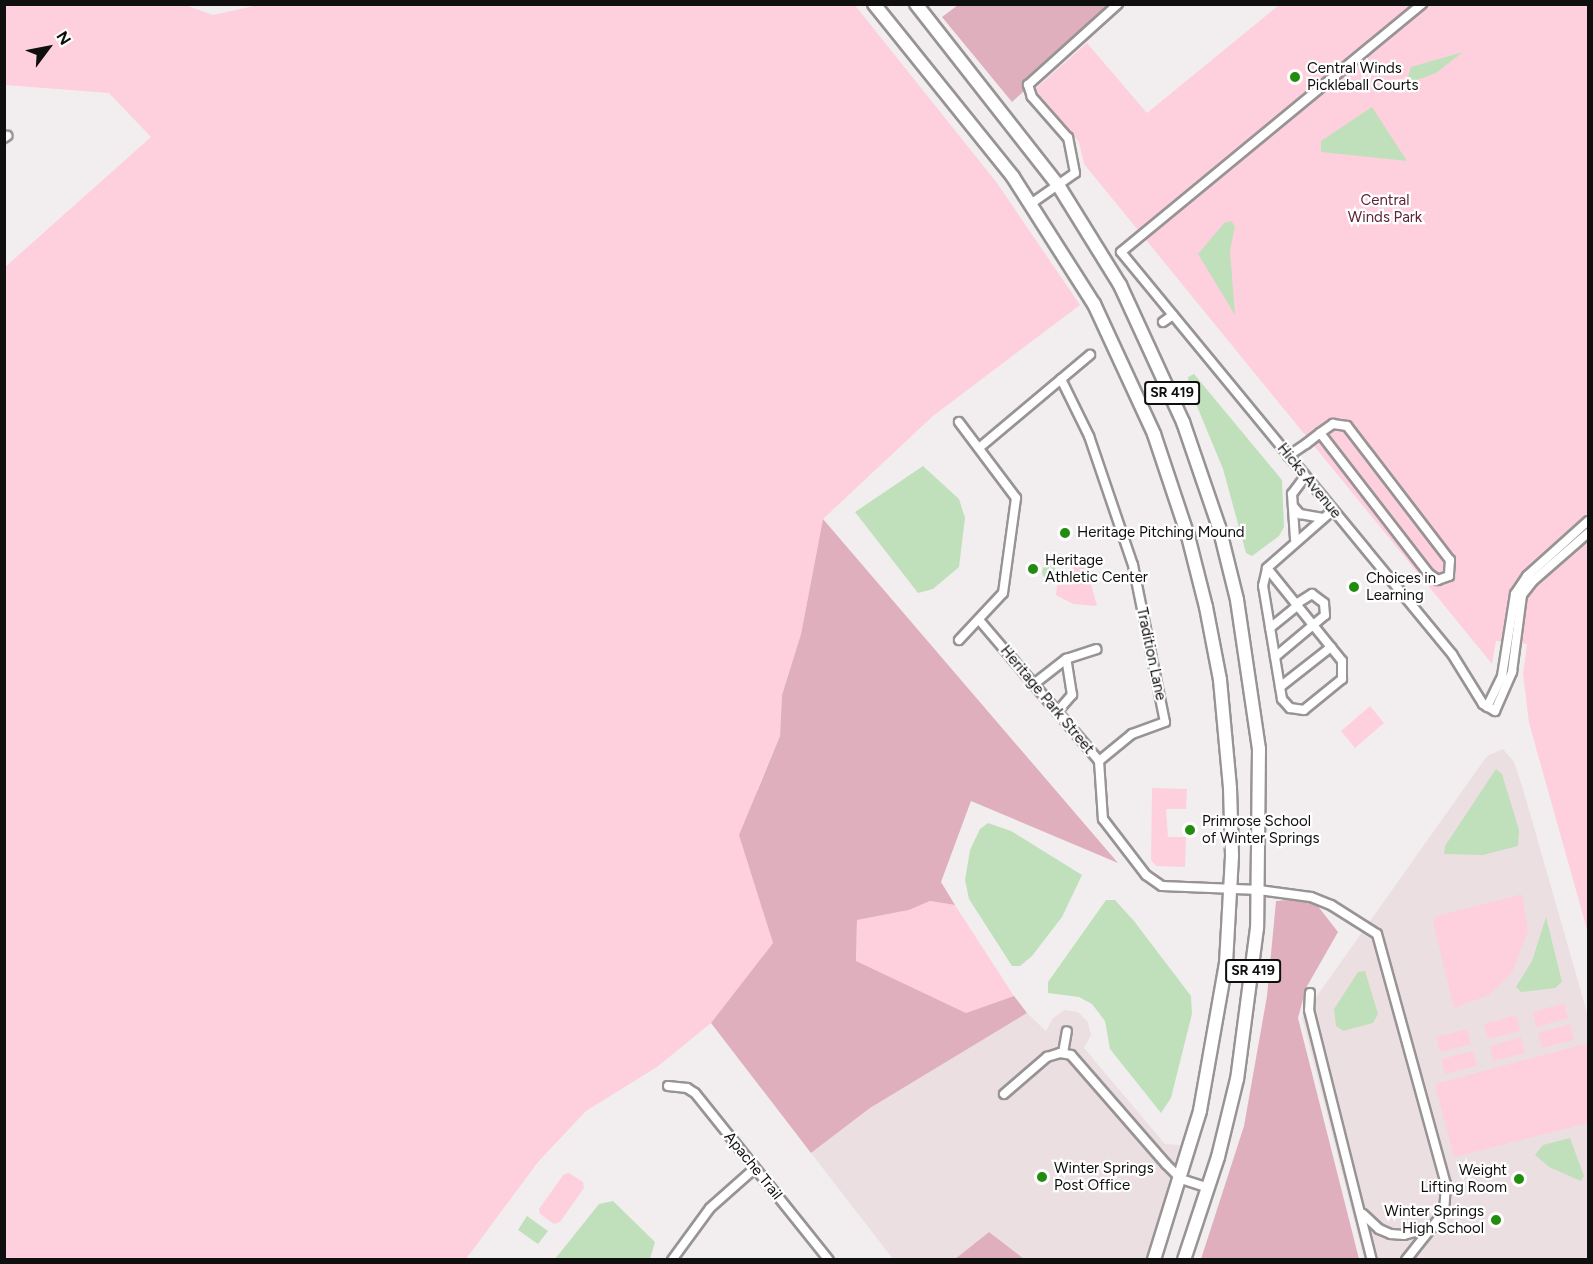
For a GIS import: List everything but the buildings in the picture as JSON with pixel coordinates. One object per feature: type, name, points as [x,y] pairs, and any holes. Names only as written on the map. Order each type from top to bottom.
[{"type":"main road","name":"SR 419","points":[[874,4],[1032,204],[1074,270],[1127,370],[1154,434],[1188,536],[1210,626],[1224,717],[1231,889],[1215,1037],[1181,1179],[1154,1260]]},
{"type":"main road","name":"SR 419","points":[[916,4],[1058,185],[1115,277],[1154,353],[1192,444],[1219,527],[1239,609],[1256,713],[1259,890],[1244,1041],[1208,1188],[1184,1260]]},
{"type":"street","points":[[1032,204],[1075,173],[1071,162],[1072,146],[1032,97],[1028,85],[1118,4]]},
{"type":"street","name":"Hicks Avenue","points":[[1422,4],[1121,252],[1452,654],[1491,709]]},
{"type":"street","points":[[1163,322],[1173,315]]},
{"type":"street","points":[[979,448],[1090,355]]},
{"type":"street","name":"Tradition Lane","points":[[1061,379],[1089,436],[1133,565],[1165,722],[1132,734],[1099,761]]},
{"type":"street","points":[[959,422],[1016,498],[1003,593],[980,621],[959,640]]},
{"type":"street","points":[[1288,456],[1320,433],[1337,422],[1347,426],[1450,560],[1449,576],[1438,580],[1429,574],[1320,433]]},
{"type":"street","points":[[1295,539],[1293,506],[1295,485],[1305,477]]},
{"type":"street","points":[[1293,506],[1300,514],[1323,519]]},
{"type":"street","points":[[1267,567],[1342,661],[1344,674],[1304,710],[1290,708],[1282,699],[1263,586],[1267,567],[1295,539],[1332,510]]},
{"type":"street","points":[[1491,709],[1502,676],[1515,594],[1527,576],[1588,521]]},
{"type":"street","points":[[1491,709],[1512,672],[1522,596],[1533,581],[1588,533]]},
{"type":"street","points":[[1270,628],[1312,594],[1324,603],[1325,615],[1275,657]]},
{"type":"street","name":"Heritage Park Street","points":[[980,621],[1099,761],[1104,819],[1146,875],[1162,886],[1259,890],[1311,897],[1372,929],[1384,945],[1446,1184],[1444,1212],[1406,1260]]},
{"type":"street","points":[[1280,687],[1331,647]]},
{"type":"street","points":[[1034,684],[1066,659],[1096,649]]},
{"type":"street","points":[[1057,712],[1072,695],[1066,659]]},
{"type":"street","points":[[1310,993],[1309,1010],[1372,1260]]},
{"type":"street","points":[[1063,1053],[1067,1031]]},
{"type":"street","points":[[1004,1094],[1041,1061],[1063,1053],[1079,1062],[1181,1179],[1208,1188]]},
{"type":"street","name":"Apache Trail","points":[[668,1086],[687,1088],[694,1093],[829,1260]]},
{"type":"street","points":[[672,1260],[710,1208],[755,1168]]},
{"type":"street","points":[[1361,1211],[1379,1229],[1390,1234],[1404,1235],[1434,1227]]},
{"type":"shaded area","points":[[958,5],[1110,5],[1026,78],[1024,91],[1012,102],[942,17]]},
{"type":"shaded area","points":[[1463,52],[1436,73],[1406,84],[1411,67]]},
{"type":"shaded area","points":[[1372,107],[1407,161],[1321,152],[1321,141]]},
{"type":"shaded area","points":[[1231,221],[1235,226],[1230,251],[1235,315],[1198,254],[1224,223]]},
{"type":"shaded area","points":[[1194,374],[1282,480],[1284,527],[1279,536],[1252,556],[1246,553],[1223,469],[1189,387],[1188,377]]},
{"type":"shaded area","points":[[923,466],[959,499],[965,518],[959,567],[933,589],[918,593],[855,512]]},
{"type":"shaded area","points":[[823,519],[1118,863],[971,801],[941,882],[955,905],[930,901],[909,910],[857,920],[856,961],[966,1013],[1014,996],[1027,1013],[870,1108],[811,1153],[711,1023],[773,943],[739,835],[780,736],[782,695],[801,634]]},
{"type":"shaded area","points":[[1049,565],[1054,567],[1056,572],[1054,577],[1049,579],[1044,577],[1042,572],[1044,567]]},
{"type":"shaded area","points":[[1503,749],[1514,762],[1523,789],[1588,1016],[1588,1259],[1364,1259],[1302,1017],[1487,756]]},
{"type":"shaded area","points":[[1496,769],[1502,774],[1519,830],[1518,846],[1483,855],[1444,854],[1445,846]]},
{"type":"shaded area","points":[[988,823],[1011,831],[1082,875],[1062,917],[1032,956],[1020,966],[1012,966],[969,899],[965,880],[970,850],[980,829]]},
{"type":"shaded area","points":[[1297,899],[1317,905],[1338,932],[1306,988],[1298,1018],[1359,1259],[1201,1259],[1244,1126],[1267,996],[1276,901]]},
{"type":"shaded area","points":[[1106,900],[1115,900],[1134,921],[1191,996],[1192,1014],[1171,1098],[1161,1113],[1110,1049],[1105,1021],[1092,1004],[1079,997],[1048,993],[1048,982]]},
{"type":"shaded area","points":[[1546,917],[1562,982],[1555,988],[1521,992],[1516,987],[1532,961]]},
{"type":"shaded area","points":[[1365,971],[1378,1014],[1373,1023],[1343,1031],[1336,1026],[1334,1009],[1358,972]]},
{"type":"shaded area","points":[[1065,1010],[1078,1012],[1088,1022],[1091,1035],[1084,1048],[1165,1144],[1180,1145],[1146,1260],[1024,1259],[989,1232],[955,1259],[893,1259],[811,1153],[870,1108],[1027,1013],[1046,1031],[1053,1018]]},
{"type":"shaded area","points":[[1570,1138],[1584,1176],[1581,1181],[1549,1167],[1535,1155],[1543,1145]]},
{"type":"shaded area","points":[[613,1201],[655,1242],[650,1259],[555,1259],[599,1204]]},
{"type":"shaded area","points":[[527,1216],[548,1231],[538,1244],[518,1230]]},
{"type":"shaded area","points":[[989,1232],[1024,1259],[955,1259]]},
{"type":"green space","points":[[263,4],[854,4],[997,183],[1080,305],[933,416],[823,519],[801,634],[782,695],[780,736],[757,790],[759,894],[773,943],[711,1023],[657,1067],[586,1111],[538,1162],[466,1259],[5,1259],[4,268],[151,137],[109,93],[5,85],[5,5],[185,5],[213,15]]},
{"type":"green space","name":"Central Winds Park","points":[[1279,5],[1588,5],[1588,933],[1529,723],[1523,674],[1527,644],[1496,641],[1492,664],[1084,164],[1079,142],[1035,89],[1087,43],[1147,113]]},
{"type":"green space","points":[[1085,561],[1097,606],[1073,604],[1056,595],[1057,585],[1071,584],[1073,564]]},
{"type":"green space","points":[[1370,706],[1384,723],[1355,748],[1341,731]]},
{"type":"green space","points":[[1152,788],[1187,789],[1186,809],[1166,809],[1168,837],[1186,837],[1185,867],[1156,866],[1151,860]]},
{"type":"green space","points":[[1522,894],[1528,931],[1512,973],[1489,995],[1454,1008],[1433,922],[1437,916]]},
{"type":"green space","points":[[930,901],[955,905],[1014,996],[966,1013],[856,962],[857,920],[909,910]]},
{"type":"green space","points":[[1564,1003],[1568,1018],[1536,1027],[1533,1012]]},
{"type":"green space","points":[[1516,1015],[1520,1031],[1488,1039],[1484,1024]]},
{"type":"green space","points":[[1570,1024],[1574,1040],[1542,1048],[1538,1033]]},
{"type":"green space","points":[[1467,1029],[1471,1044],[1440,1052],[1436,1037]]},
{"type":"green space","points":[[1521,1037],[1525,1053],[1493,1061],[1490,1046]]},
{"type":"green space","points":[[1588,1043],[1588,1123],[1454,1157],[1435,1084]]},
{"type":"green space","points":[[1473,1051],[1477,1066],[1445,1074],[1441,1059]]},
{"type":"green space","points":[[569,1173],[583,1182],[584,1188],[560,1222],[554,1224],[540,1214],[539,1209],[564,1174]]},
{"type":"place","name":"Central Winds Pickleball Courts","points":[[1295,77]]},
{"type":"place","name":"Heritage Pitching Mound","points":[[1065,533]]},
{"type":"place","name":"Heritage Athletic Center","points":[[1033,569]]},
{"type":"place","name":"Choices in Learning","points":[[1354,587]]},
{"type":"place","name":"Primrose School of Winter Springs","points":[[1190,830]]},
{"type":"place","name":"Winter Springs Post Office","points":[[1042,1177]]},
{"type":"place","name":"Weight Lifting Room","points":[[1519,1179]]},
{"type":"place","name":"Winter Springs High School","points":[[1496,1220]]}]
